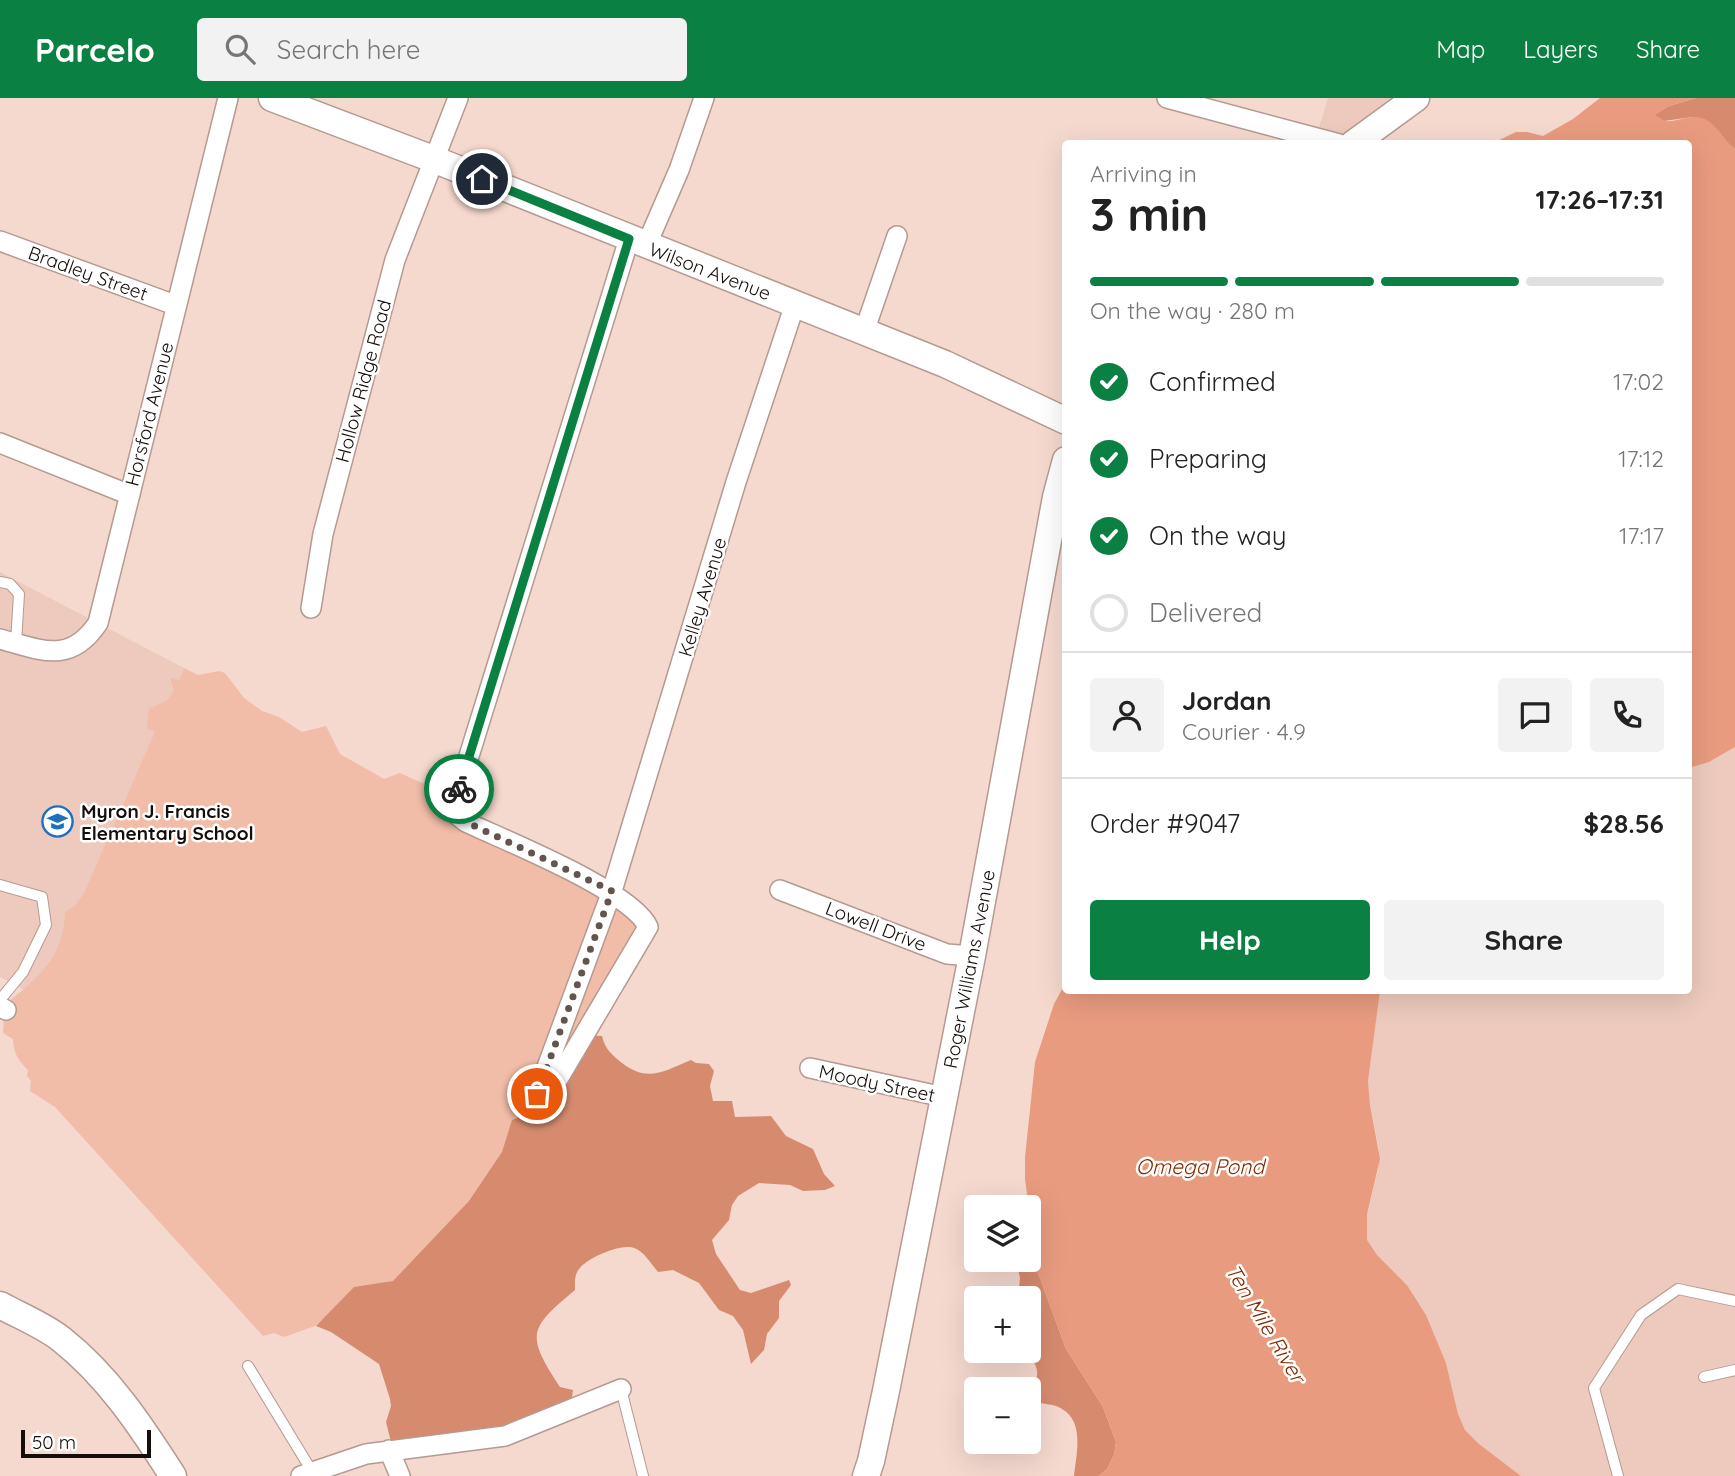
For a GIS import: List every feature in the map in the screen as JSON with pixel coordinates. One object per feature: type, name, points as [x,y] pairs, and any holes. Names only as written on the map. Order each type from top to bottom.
[{"type":"main road","name":"Wilson Avenue","points":[[272,98],[433,159],[945,364],[1062,419]]},
{"type":"main road","points":[[1358,140],[1409,100]]},
{"type":"main road","name":"Roger Williams Avenue","points":[[866,1476],[886,1391],[972,956],[1062,475]]},
{"type":"main road","points":[[0,1305],[59,1337],[89,1363],[140,1425],[173,1476]]},
{"type":"street","name":"Horsford Avenue","points":[[8,641],[52,653],[70,649],[91,634],[98,623],[228,98]]},
{"type":"street","name":"Hollow Ridge Road","points":[[311,608],[323,534],[395,260],[458,98]]},
{"type":"street","points":[[612,891],[466,822],[452,811],[638,242],[679,170],[704,98]]},
{"type":"street","points":[[1167,98],[1324,140]]},
{"type":"street","points":[[864,332],[897,236]]},
{"type":"street","name":"Bradley Street","points":[[0,241],[175,305]]},
{"type":"street","name":"Kelley Avenue","points":[[612,891],[645,919],[648,927],[541,1104],[536,1101],[537,1094],[612,891],[736,482],[794,304]]},
{"type":"street","points":[[0,443],[130,495]]},
{"type":"street","name":"Lowell Drive","points":[[780,890],[947,954],[972,956]]},
{"type":"street","name":"Moody Street","points":[[810,1068],[944,1097]]},
{"type":"street","points":[[309,1474],[366,1454],[505,1436],[621,1389]]},
{"type":"street","points":[[389,1450],[400,1476]]},
{"type":"lane","points":[[0,582],[15,588],[19,594],[8,641]]},
{"type":"lane","points":[[0,885],[42,897],[46,925],[23,972],[2,1006]]},
{"type":"lane","points":[[1618,1476],[1594,1388],[1641,1315],[1678,1289],[1735,1301]]},
{"type":"lane","points":[[248,1366],[309,1474]]},
{"type":"lane","points":[[1704,1377],[1735,1370]]},
{"type":"lane","points":[[621,1389],[643,1476]]},
{"type":"shaded area","points":[[1328,98],[1411,98],[1354,140],[1318,131]]},
{"type":"shaded area","points":[[1696,98],[1735,98],[1735,149],[1692,117],[1664,121],[1654,115],[1669,106]]},
{"type":"shaded area","name":"Myron J. Francis Elementary School","points":[[0,572],[184,668],[38,997],[0,977]]},
{"type":"shaded area","points":[[184,668],[198,675],[219,671],[225,673],[244,698],[262,711],[279,717],[302,732],[326,726],[340,754],[384,779],[400,773],[422,783],[461,794],[463,813],[580,877],[645,927],[497,1175],[449,1244],[349,1312],[322,1320],[315,1326],[284,1337],[274,1333],[263,1336],[55,1107],[30,1091],[28,1070],[17,1056],[13,1039],[3,1033],[5,1004],[39,975],[55,954],[64,928],[65,912],[75,906],[84,893],[155,732],[147,728],[149,709],[168,700],[174,690],[170,678],[179,680]]},
{"type":"shaded area","points":[[1735,747],[1735,1476],[1521,1476],[1465,1430],[1458,1414],[1446,1363],[1426,1315],[1407,1285],[1367,1241],[1367,1214],[1378,1170],[1379,1149],[1368,1081],[1380,994],[1692,994],[1692,767],[1709,762]]},
{"type":"shaded area","points":[[586,1035],[602,1036],[612,1054],[640,1073],[664,1071],[691,1060],[709,1064],[714,1071],[710,1086],[713,1101],[732,1101],[735,1117],[771,1116],[786,1136],[813,1149],[824,1174],[835,1186],[825,1190],[803,1191],[790,1185],[759,1183],[738,1196],[732,1205],[729,1220],[712,1240],[716,1254],[740,1290],[751,1293],[789,1280],[791,1285],[779,1301],[779,1318],[767,1334],[764,1350],[751,1364],[743,1330],[733,1316],[719,1310],[699,1283],[673,1270],[658,1272],[638,1250],[621,1248],[589,1260],[579,1269],[575,1290],[548,1314],[537,1334],[537,1344],[549,1370],[560,1387],[573,1390],[571,1405],[524,1429],[391,1442],[386,1422],[391,1406],[390,1399],[379,1364],[331,1332],[316,1326],[354,1287],[393,1281],[469,1201],[502,1152],[512,1120],[541,1108]]},
{"type":"shaded area","points":[[1019,1272],[1038,1272],[1066,1349],[1103,1407],[1116,1442],[1114,1455],[1107,1469],[1099,1476],[1074,1476],[1077,1440],[1074,1422],[1059,1407],[1041,1403],[1041,1377],[1037,1377],[1034,1363],[1041,1363],[1041,1286],[1019,1286]]},
{"type":"water","points":[[1600,98],[1696,98],[1669,106],[1655,115],[1664,121],[1700,117],[1712,123],[1735,149],[1735,747],[1709,762],[1692,767],[1692,140],[1499,140],[1516,132],[1543,136],[1573,119]]},
{"type":"water","name":"Omega Pond","points":[[1062,989],[1062,994],[1380,994],[1368,1081],[1380,1159],[1367,1214],[1367,1240],[1377,1255],[1407,1285],[1426,1315],[1446,1363],[1458,1414],[1465,1430],[1521,1476],[1099,1476],[1107,1469],[1114,1455],[1116,1442],[1103,1407],[1066,1349],[1038,1272],[1041,1272],[1041,1195],[1027,1195],[1025,1179],[1035,1062],[1054,1004]]},
{"type":"way so far","points":[[459,789],[452,811],[466,822],[612,891],[537,1094]]},
{"type":"place","name":"Myron J. Francis Elementary School","points":[[58,822]]},
{"type":"route","points":[[459,789],[629,239],[482,179]]},
{"type":"water label","name":"Ten Mile River","points":[[1266,1323]]}]
